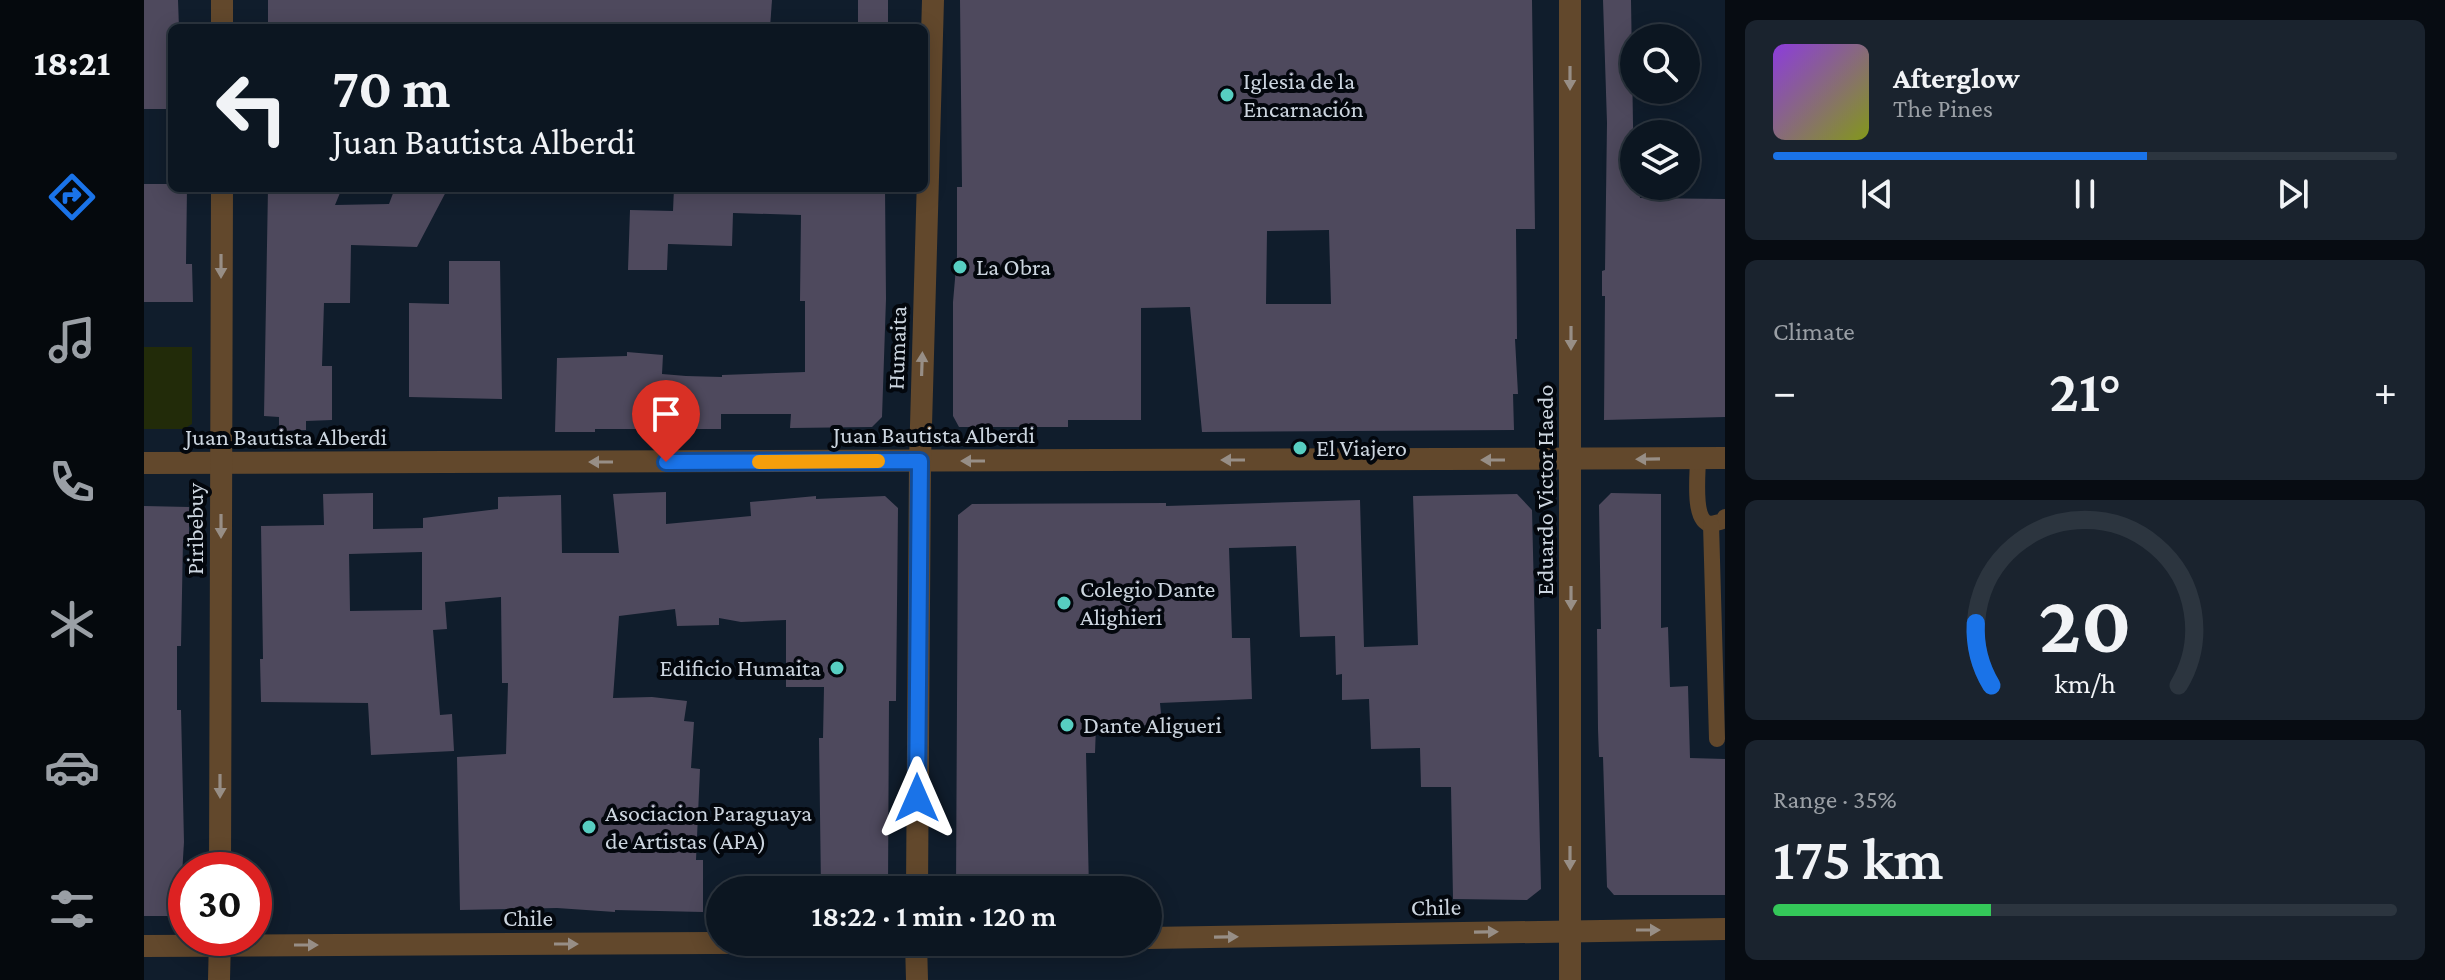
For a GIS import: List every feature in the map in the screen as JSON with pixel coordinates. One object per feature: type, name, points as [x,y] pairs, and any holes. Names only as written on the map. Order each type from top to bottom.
[{"type":"street","points":[[222,0],[222,24]]},
{"type":"street","name":"Humaita","points":[[928,177],[933,0]]},
{"type":"street","name":"Eduardo Victor Haedo","points":[[1570,0],[1570,980]]},
{"type":"street","name":"Piribebuy","points":[[220,852],[222,192]]},
{"type":"street","name":"Humaita","points":[[917,876],[920,461],[928,192]]},
{"type":"street","name":"Juan Bautista Alberdi","points":[[144,463],[1725,458]]},
{"type":"street","name":"Chile","points":[[1162,938],[1725,929]]},
{"type":"street","name":"Chile","points":[[272,942],[706,942]]},
{"type":"street","name":"Chile","points":[[144,946],[168,945]]},
{"type":"street","points":[[219,980],[220,956]]},
{"type":"street","points":[[916,956],[917,980]]},
{"type":"lane","points":[[1698,458],[1698,510],[1703,520],[1718,520],[1717,739]]},
{"type":"green space","points":[[144,347],[192,347],[192,424],[184,429],[144,429]]},
{"type":"building","points":[[144,0],[178,0],[179,24],[168,24],[168,109],[144,109]]},
{"type":"building","points":[[268,0],[772,0],[770,24],[268,24]]},
{"type":"building","points":[[858,0],[888,0],[888,24],[858,24]]},
{"type":"building","points":[[960,0],[1532,0],[1535,229],[1516,229],[1518,394],[1513,394],[1514,430],[1202,432],[1190,307],[1141,308],[1141,420],[1068,420],[1068,427],[959,427],[953,416],[953,302],[957,187],[962,187]],"holes":[[[1329,230],[1331,304],[1266,304],[1267,231]]]},
{"type":"building","points":[[1603,0],[1631,0],[1631,24],[1620,24],[1620,104],[1633,104],[1633,120],[1620,120],[1620,200],[1725,199],[1725,417],[1604,420],[1605,296],[1602,296],[1602,271],[1605,270],[1607,123]]},
{"type":"building","points":[[144,184],[168,184],[168,192],[187,192],[186,264],[192,264],[193,302],[144,302]]},
{"type":"building","points":[[268,192],[340,192],[335,205],[389,204],[394,192],[446,192],[417,247],[351,245],[350,303],[324,303],[322,366],[332,366],[332,420],[306,421],[306,430],[279,431],[279,417],[264,416]]},
{"type":"building","points":[[674,192],[885,192],[886,299],[882,417],[872,427],[790,428],[791,414],[721,414],[721,429],[555,432],[557,358],[627,356],[627,352],[663,355],[662,374],[686,376],[805,372],[805,301],[800,301],[801,215],[733,213],[732,246],[668,244],[667,270],[628,270],[630,210],[673,211]]},
{"type":"building","points":[[449,261],[500,261],[502,399],[409,397],[409,303],[449,304]]},
{"type":"building","points":[[666,492],[666,524],[751,516],[750,502],[816,496],[816,499],[885,496],[898,508],[896,701],[889,701],[888,876],[821,876],[819,738],[823,738],[824,687],[786,687],[786,620],[741,622],[719,618],[719,625],[677,626],[675,609],[619,616],[613,698],[652,697],[687,701],[684,721],[694,722],[691,768],[700,769],[696,860],[703,860],[703,912],[615,912],[557,908],[460,910],[457,757],[506,754],[508,683],[502,683],[501,597],[445,602],[447,629],[433,630],[440,715],[452,714],[454,751],[371,755],[368,703],[261,702],[261,526],[324,525],[323,494],[373,493],[373,529],[423,528],[423,518],[498,509],[498,497],[561,495],[562,553],[619,553],[613,494]],"holes":[[[422,552],[422,610],[350,611],[349,554]]]},
{"type":"building","points":[[1611,493],[1661,494],[1661,628],[1668,627],[1670,687],[1688,686],[1690,758],[1725,759],[1725,895],[1614,895],[1607,887],[1603,757],[1599,757],[1597,629],[1601,629],[1599,505]]},
{"type":"building","points":[[1517,494],[1532,510],[1541,889],[1527,900],[1453,899],[1451,787],[1421,787],[1420,748],[1371,749],[1369,699],[1342,700],[1342,674],[1336,675],[1335,636],[1300,637],[1296,546],[1229,548],[1232,638],[1250,638],[1252,699],[1160,703],[1162,725],[1096,726],[1095,753],[1086,753],[1089,876],[956,876],[958,515],[972,504],[1166,503],[1166,506],[1360,500],[1364,647],[1418,645],[1413,496]]},
{"type":"building","points":[[144,506],[189,507],[189,540],[183,540],[181,646],[177,646],[183,852],[168,852],[168,916],[144,916]]},
{"type":"slow traffic","points":[[759,462],[878,461]]},
{"type":"place","name":"Iglesia de la Encarnación","points":[[1227,95]]},
{"type":"place","name":"La Obra","points":[[960,267]]},
{"type":"place","name":"El Viajero","points":[[1300,448]]},
{"type":"place","name":"Colegio Dante Alighieri","points":[[1064,603]]},
{"type":"place","name":"Edificio Humaita","points":[[837,668]]},
{"type":"place","name":"Dante Aligueri","points":[[1067,725]]},
{"type":"place","name":"Asociacion Paraguaya de Artistas (APA)","points":[[589,827]]},
{"type":"route","points":[[666,462],[920,461],[917,798]]}]
